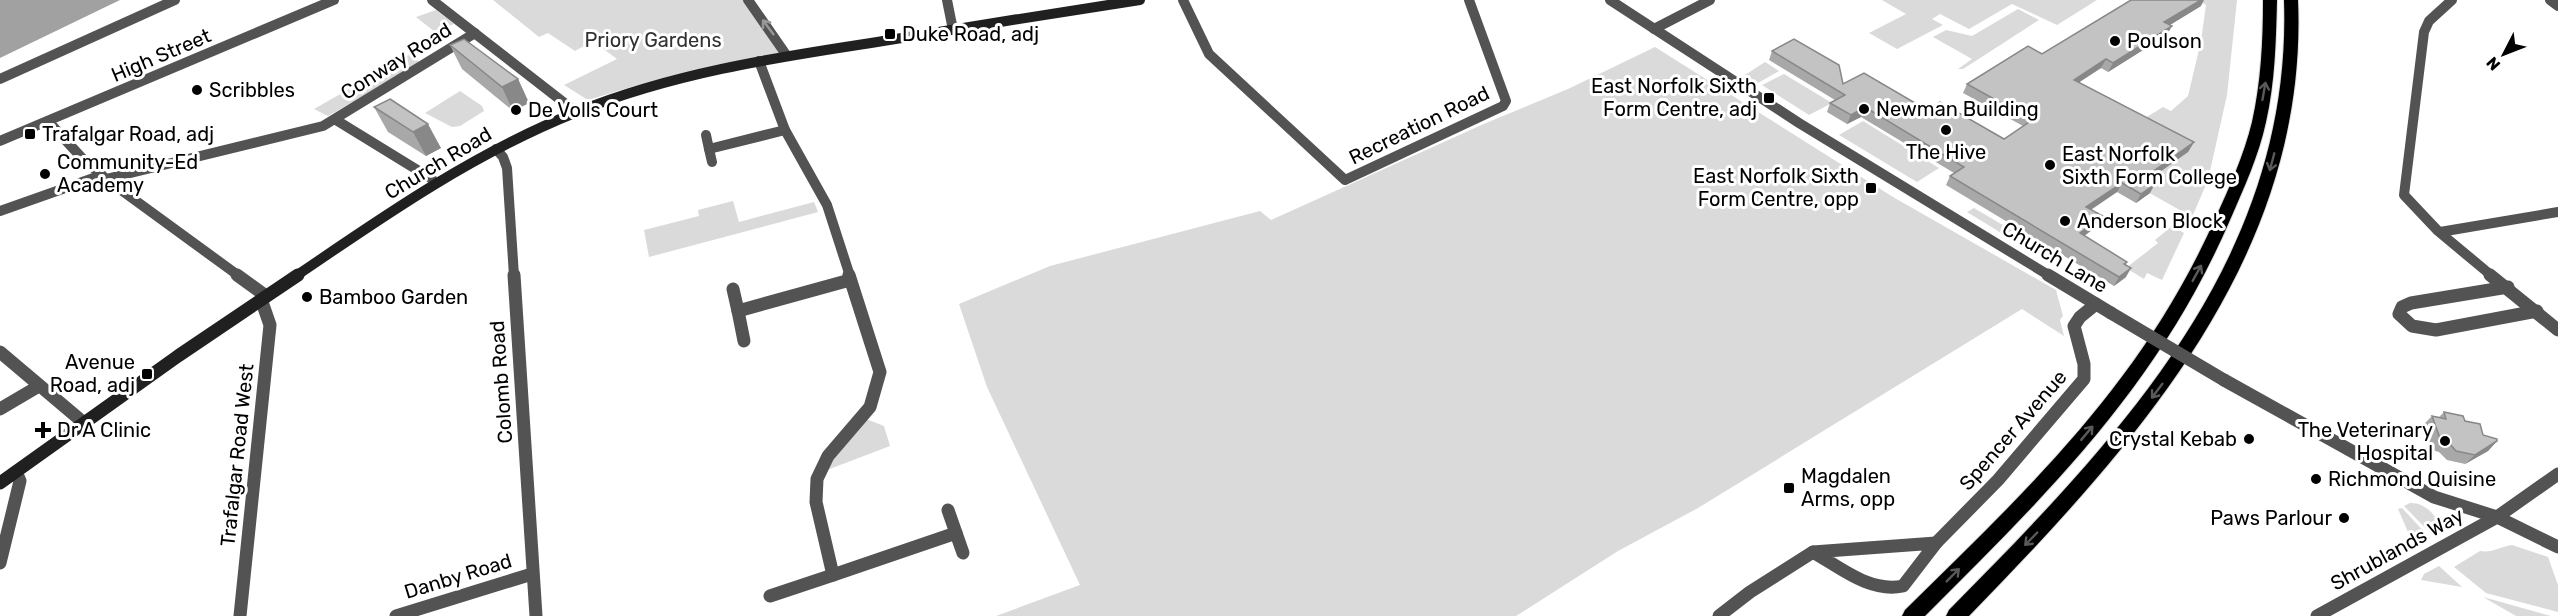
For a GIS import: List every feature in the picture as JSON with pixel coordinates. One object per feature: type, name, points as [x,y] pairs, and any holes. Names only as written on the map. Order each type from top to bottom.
[{"type":"highway","points":[[1912,616],[2025,503],[2087,434],[2138,370],[2175,313],[2217,237],[2259,123],[2269,63],[2270,0]]},
{"type":"highway","points":[[1956,616],[2051,518],[2112,449],[2201,328],[2240,252],[2270,171],[2283,120],[2290,68],[2291,0]]},
{"type":"main road","name":"Church Road","points":[[0,483],[264,297],[384,216],[496,149],[576,112],[628,92],[759,61],[1134,0]]},
{"type":"street","points":[[0,79],[175,0]]},
{"type":"street","name":"High Street","points":[[0,141],[334,0]]},
{"type":"street","points":[[432,0],[576,112]]},
{"type":"street","points":[[748,0],[787,56]]},
{"type":"street","points":[[947,0],[953,30]]},
{"type":"street","name":"Recreation Road","points":[[1183,0],[1209,54],[1345,180],[1503,106],[1506,100],[1469,0]]},
{"type":"street","name":"Church Lane","points":[[1610,0],[1901,187],[2323,438],[2434,497],[2497,517],[2558,547]]},
{"type":"street","points":[[1654,29],[1710,0]]},
{"type":"street","points":[[2452,0],[2429,21],[2424,32],[2404,195],[2418,212],[2440,232],[2558,330]]},
{"type":"street","points":[[2550,0],[2558,6]]},
{"type":"street","name":"Conway Road","points":[[0,211],[104,177],[302,133],[336,120],[475,33]]},
{"type":"street","points":[[759,61],[785,130],[827,205],[880,372],[878,390],[869,409],[827,455],[818,476],[815,495],[833,575]]},
{"type":"street","points":[[336,120],[432,179]]},
{"type":"street","points":[[48,121],[104,177],[264,297]]},
{"type":"street","points":[[709,148],[785,130]]},
{"type":"street","points":[[706,135],[712,162]]},
{"type":"street","name":"Colomb Road","points":[[496,149],[505,160],[507,168],[536,616]]},
{"type":"street","points":[[2440,232],[2558,212]]},
{"type":"street","points":[[738,311],[850,280]]},
{"type":"street","points":[[2508,287],[2410,303],[2403,307],[2399,314],[2403,322],[2426,331],[2442,330],[2537,311]]},
{"type":"street","points":[[733,289],[744,341]]},
{"type":"street","name":"Trafalgar Road West","points":[[240,616],[270,325],[264,297]]},
{"type":"street","name":"Spencer Avenue","points":[[1813,552],[1872,585],[1888,589],[1903,586],[1936,543],[1998,480],[2084,378],[2084,364],[2074,326],[2080,317],[2096,304]]},
{"type":"street","points":[[0,352],[84,423]]},
{"type":"street","points":[[0,409],[39,386]]},
{"type":"street","points":[[0,563],[20,481],[16,472]]},
{"type":"street","name":"Shrublands Way","points":[[2317,616],[2497,517],[2558,474]]},
{"type":"street","points":[[948,510],[963,552]]},
{"type":"street","points":[[770,596],[956,533]]},
{"type":"street","points":[[1719,616],[1750,592],[1813,552],[1936,543]]},
{"type":"street","name":"Danby Road","points":[[396,616],[532,574]]},
{"type":"green space","name":"Priory Gardens","points":[[493,0],[750,0],[787,48],[782,52],[641,84],[588,100],[564,85],[617,59],[593,41],[575,51],[548,33],[539,37]]},
{"type":"green space","points":[[1882,0],[2097,0],[2057,25],[2012,4],[1969,29],[1940,14],[1932,19],[1943,25],[1897,49],[1869,33],[1906,14]]},
{"type":"green space","points":[[2197,0],[2237,0],[2227,95],[2208,180],[2192,217],[2139,187],[2188,152],[2145,118],[2163,107],[2171,111],[2188,96],[2201,41],[2206,5]]},
{"type":"green space","points":[[2018,9],[2039,20],[1963,69],[1958,69],[1972,59],[1933,37],[1946,30],[1972,36]]},
{"type":"green space","points":[[436,10],[454,24],[435,32],[416,17]]},
{"type":"green space","points":[[1655,47],[1893,197],[2056,290],[2063,316],[2060,320],[2064,336],[2022,309],[1698,508],[1618,551],[1516,616],[996,616],[1080,585],[987,387],[959,304],[1050,266],[1260,211],[1271,220],[1486,123],[1568,89]]},
{"type":"green space","points":[[409,55],[421,63],[328,116],[314,109]]},
{"type":"green space","points":[[1765,62],[1779,71],[1758,83],[1745,75]]},
{"type":"green space","points":[[1784,74],[1832,103],[1809,115],[1762,85]]},
{"type":"green space","points":[[460,91],[482,106],[484,111],[460,126],[452,127],[425,113]]},
{"type":"green space","points":[[1863,121],[1939,168],[1917,182],[1839,135]]},
{"type":"green space","points":[[733,201],[739,222],[814,202],[818,212],[649,257],[644,230],[699,216],[698,210]]},
{"type":"green space","points":[[1974,208],[2018,234],[2011,239],[1967,212]]},
{"type":"green space","points":[[2172,226],[2184,233],[2162,280],[2147,273],[2144,279],[2126,268],[2158,243],[2155,240]]},
{"type":"green space","points":[[866,419],[884,426],[890,446],[827,470],[832,457]]},
{"type":"green space","points":[[2410,503],[2425,507],[2437,519],[2441,529],[2434,537],[2404,506]]},
{"type":"green space","points":[[2402,508],[2430,538],[2415,548],[2398,509]]},
{"type":"green space","points":[[2512,545],[2548,557],[2558,585],[2558,612],[2486,593],[2454,567],[2480,551],[2492,551]]},
{"type":"green space","points":[[2439,566],[2462,587],[2421,580],[2424,574]]},
{"type":"green space","points":[[2483,597],[2551,616],[2516,616]]},
{"type":"shaded area","points":[[0,0],[120,0],[0,58]]},
{"type":"building","points":[[2131,0],[2201,0],[2164,22],[2172,26],[2113,63],[2106,59],[2074,80],[2194,142],[2144,178],[2155,184],[2141,194],[2122,183],[2086,207],[2103,216],[2080,233],[2127,262],[2124,264],[2131,268],[2119,277],[1950,176],[1964,167],[1865,107],[1851,115],[1830,103],[1845,95],[1772,51],[1794,39],[1839,65],[1843,84],[1864,73],[1927,110],[1940,102],[2004,139],[2032,120],[1967,84],[2028,46],[2042,54]]},
{"type":"building","points":[[464,39],[518,79],[502,87],[450,45]]},
{"type":"building","points":[[390,99],[428,124],[413,132],[374,107]]},
{"type":"building","points":[[2444,412],[2463,416],[2465,421],[2480,424],[2483,435],[2497,439],[2497,441],[2475,455],[2456,451],[2448,442],[2441,441],[2432,416],[2446,419]]},
{"type":"place","name":"Duke Road, adj","points":[[890,34]]},
{"type":"place","name":"Poulson","points":[[2115,41]]},
{"type":"place","name":"Scribbles","points":[[197,90]]},
{"type":"place","name":"East Norfolk Sixth Form Centre, adj","points":[[1769,98]]},
{"type":"place","name":"Newman Building","points":[[1864,109]]},
{"type":"place","name":"De Volls Court","points":[[516,110]]},
{"type":"place","name":"The Hive","points":[[1946,130]]},
{"type":"place","name":"Trafalgar Road, adj","points":[[30,134]]},
{"type":"place","name":"East Norfolk Sixth Form College","points":[[2050,165]]},
{"type":"place","name":"Community-Ed Academy","points":[[45,174]]},
{"type":"place","name":"East Norfolk Sixth Form Centre, opp","points":[[1871,188]]},
{"type":"place","name":"Anderson Block","points":[[2065,221]]},
{"type":"place","name":"Bamboo Garden","points":[[307,297]]},
{"type":"place","name":"Avenue Road, adj","points":[[147,374]]},
{"type":"place","name":"Dr A Clinic","points":[[43,430]]},
{"type":"place","name":"Crystal Kebab","points":[[2249,439]]},
{"type":"place","name":"The Veterinary Hospital","points":[[2445,441]]},
{"type":"place","name":"Richmond Quisine","points":[[2316,479]]},
{"type":"place","name":"Magdalen Arms, opp","points":[[1789,488]]},
{"type":"place","name":"Paws Parlour","points":[[2344,518]]}]
